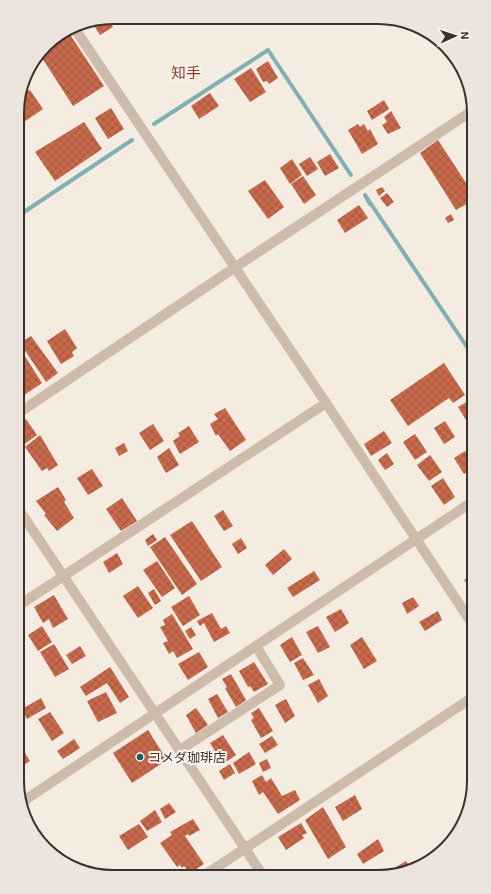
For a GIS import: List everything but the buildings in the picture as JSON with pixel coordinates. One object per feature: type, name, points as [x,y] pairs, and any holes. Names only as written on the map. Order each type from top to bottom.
[{"type":"street","points":[[77,32],[467,616]]},
{"type":"street","points":[[24,409],[234,268],[467,114]]},
{"type":"street","points":[[24,602],[326,403]]},
{"type":"street","points":[[26,799],[467,505]]},
{"type":"street","points":[[24,517],[259,870]]},
{"type":"street","points":[[180,750],[280,685],[256,646]]},
{"type":"street","points":[[212,870],[467,701]]},
{"type":"waterway","points":[[154,124],[268,50],[351,175]]},
{"type":"waterway","points":[[24,212],[132,140]]},
{"type":"waterway","points":[[370,204],[365,195],[467,347]]},
{"type":"place","name":"コメダ珈琲店","points":[[140,757]]},
{"type":"district","name":"知手","points":[[186,72]]}]
